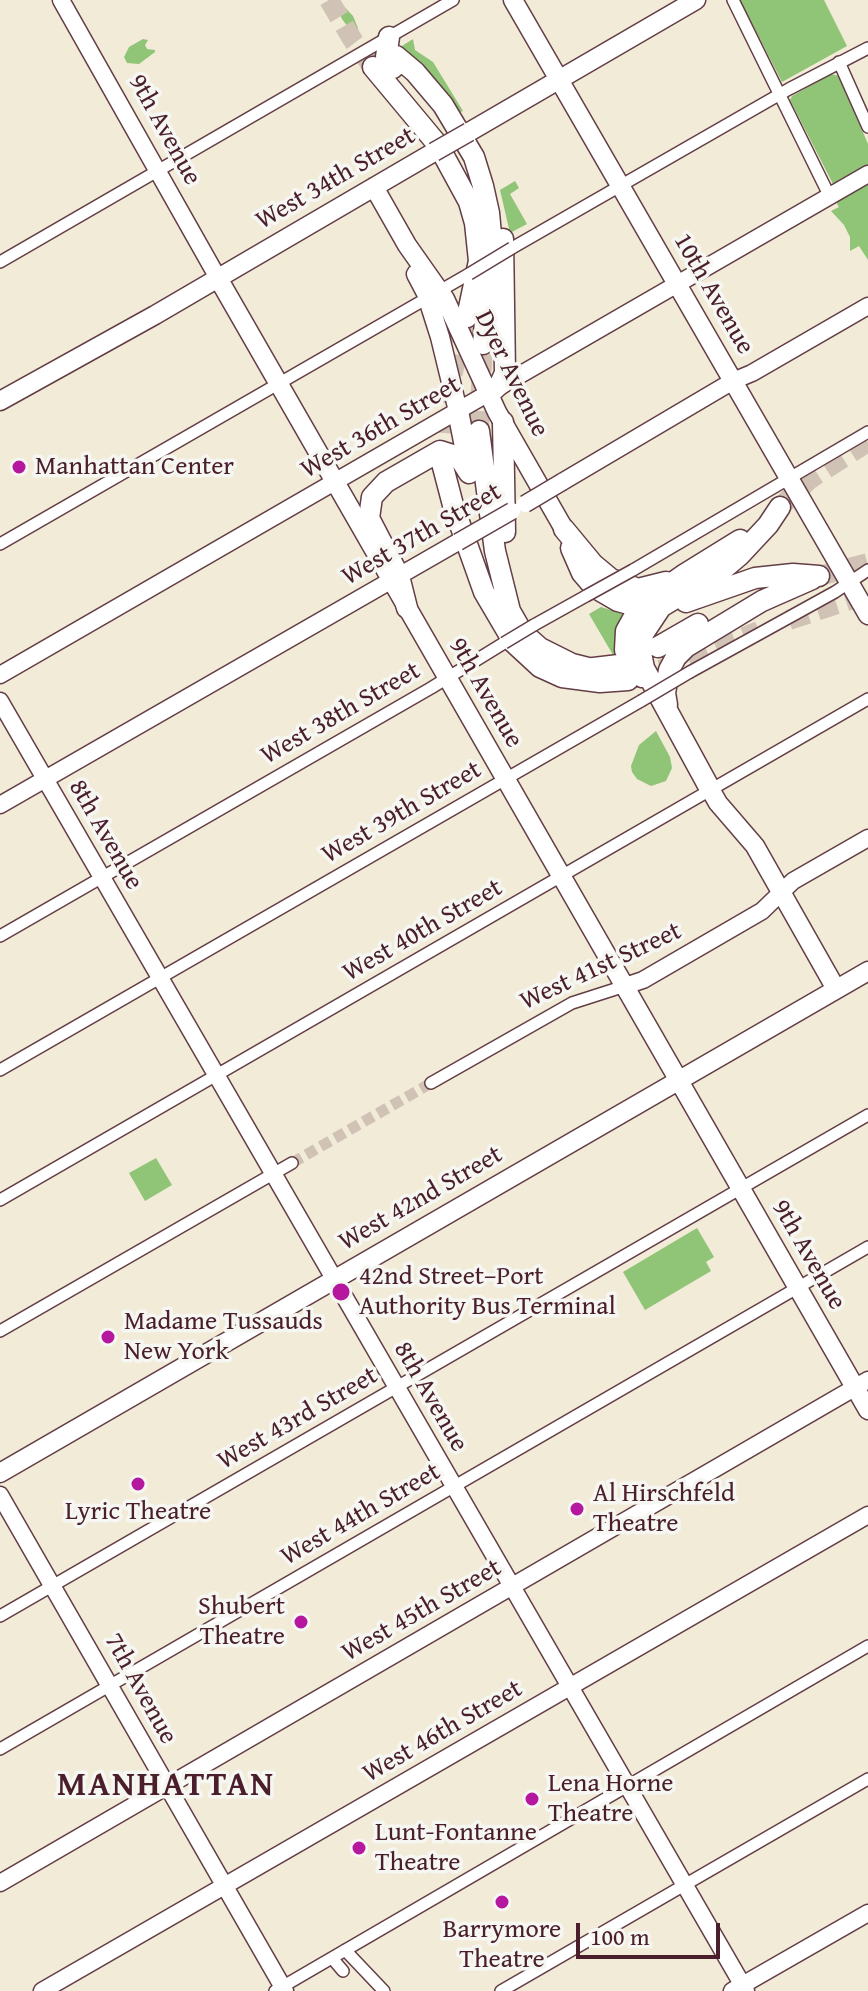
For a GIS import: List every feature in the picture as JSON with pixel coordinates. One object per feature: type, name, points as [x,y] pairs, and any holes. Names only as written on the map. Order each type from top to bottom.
[{"type":"highway","points":[[483,344],[491,257],[469,167],[450,135],[389,62],[386,54],[392,46],[435,94],[490,182],[498,205],[505,267],[505,373],[500,384],[489,394]]},
{"type":"highway","points":[[368,59],[383,65],[444,137],[468,178],[481,213]]},
{"type":"highway","points":[[467,317],[479,261],[481,213],[474,157]]},
{"type":"highway","points":[[458,411],[468,454],[483,560],[500,620]]},
{"type":"highway","points":[[503,422],[503,584]]},
{"type":"highway","points":[[479,431],[486,492],[510,611],[526,637],[555,657],[588,668]]},
{"type":"highway","points":[[407,608],[369,518],[374,493],[386,482],[440,451],[456,454],[469,473]]},
{"type":"highway","points":[[442,463],[453,505],[484,592],[514,643],[528,657],[540,667],[562,677],[600,682],[623,672],[588,668],[558,670],[528,657]]},
{"type":"highway","points":[[656,704],[641,660],[643,634],[652,617],[669,601],[730,564],[762,532],[780,507],[733,546],[645,602],[630,621],[625,650],[656,704],[710,789]]},
{"type":"highway","points":[[564,529],[601,572],[621,584],[647,588],[685,574]]},
{"type":"highway","points":[[564,529],[582,573],[594,587],[618,601],[629,604],[645,602]]},
{"type":"highway","points":[[656,704],[648,648],[657,625],[670,611],[690,600],[742,581],[793,574],[819,576]]},
{"type":"highway","points":[[656,704],[676,657],[686,647],[762,601],[819,576]]},
{"type":"highway","points":[[658,647],[758,590],[819,576]]},
{"type":"main road","name":"9th Avenue","points":[[61,0],[335,482],[395,578]]},
{"type":"main road","name":"10th Avenue","points":[[513,0],[868,615]]},
{"type":"main road","name":"West 34th Street","points":[[0,401],[696,0]]},
{"type":"main road","name":"West 36th Street","points":[[0,675],[868,174]]},
{"type":"main road","name":"Dyer Avenue","points":[[374,187],[564,529]]},
{"type":"main road","name":"Dyer Avenue","points":[[434,295],[458,411]]},
{"type":"main road","name":"West 37th Street","points":[[0,805],[868,306]]},
{"type":"main road","name":"9th Avenue","points":[[407,608],[798,1288],[862,1384],[868,1410]]},
{"type":"main road","name":"8th Avenue","points":[[0,701],[684,1885],[740,1989]]},
{"type":"main road","points":[[710,789],[755,846],[836,989]]},
{"type":"main road","name":"West 41st Street","points":[[625,986],[643,980],[762,911],[793,881],[868,838]]},
{"type":"main road","name":"West 42nd Street","points":[[0,1473],[868,971]]},
{"type":"main road","name":"West 45th Street","points":[[0,1883],[862,1384]]},
{"type":"main road","name":"7th Avenue","points":[[0,1495],[226,1887],[281,1990]]},
{"type":"main road","name":"West 46th Street","points":[[42,1991],[868,1515]]},
{"type":"main road","points":[[740,1989],[868,1913]]},
{"type":"street","points":[[0,262],[158,171],[392,46],[453,0]]},
{"type":"street","points":[[733,0],[830,197]]},
{"type":"street","points":[[0,544],[780,94],[868,48]]},
{"type":"street","points":[[839,62],[868,127]]},
{"type":"street","name":"West 38th Street","points":[[0,936],[868,432]]},
{"type":"street","name":"West 39th Street","points":[[0,1070],[504,778],[656,704],[690,672],[868,570]]},
{"type":"street","name":"West 40th Street","points":[[0,1200],[868,699]]},
{"type":"street","name":"West 41st Street","points":[[431,1083],[572,1003],[625,986]]},
{"type":"street","name":"West 43rd Street","points":[[0,1616],[868,1115]]},
{"type":"street","points":[[0,1331],[292,1163]]},
{"type":"street","name":"West 44th Street","points":[[0,1749],[868,1247]]},
{"type":"street","points":[[281,1990],[868,1646]]},
{"type":"street","points":[[501,1991],[868,1779]]},
{"type":"street","points":[[345,1950],[384,1991]]},
{"type":"street","points":[[332,1958],[343,1971]]},
{"type":"green space","points":[[338,0],[353,16],[357,34],[342,19],[336,5]]},
{"type":"green space","points":[[740,0],[824,0],[847,46],[782,82]]},
{"type":"green space","points":[[143,39],[148,40],[145,45],[147,49],[155,52],[139,64],[127,63],[124,57],[129,47]]},
{"type":"green space","points":[[413,39],[415,50],[433,62],[463,111],[458,113],[397,49]]},
{"type":"green space","points":[[831,74],[839,76],[868,144],[868,165],[833,184],[790,100]]},
{"type":"green space","points":[[515,181],[519,188],[510,194],[527,224],[510,233],[500,190]]},
{"type":"green space","points":[[868,184],[868,260],[859,246],[850,251],[850,237],[831,211],[839,207],[836,202]]},
{"type":"green space","points":[[601,607],[623,614],[633,689],[589,614]]},
{"type":"green space","points":[[656,731],[670,757],[672,768],[666,781],[651,786],[637,779],[631,766],[639,745]]},
{"type":"green space","points":[[156,1158],[172,1185],[145,1201],[129,1173]]},
{"type":"green space","points":[[697,1228],[714,1257],[706,1262],[711,1271],[645,1310],[623,1272]]},
{"type":"tunnel","points":[[329,0],[373,67]]},
{"type":"tunnel","points":[[442,463],[447,396],[465,324]]},
{"type":"tunnel","points":[[479,431],[483,344]]},
{"type":"tunnel","points":[[780,507],[810,479],[868,442]]},
{"type":"tunnel","points":[[819,576],[868,563]]},
{"type":"tunnel","points":[[789,620],[868,594]]},
{"type":"tunnel","points":[[632,679],[679,664],[759,631]]},
{"type":"tunnel","points":[[292,1163],[431,1083]]},
{"type":"place","name":"Manhattan Center","points":[[19,467]]},
{"type":"place","name":"42nd Street–Port Authority Bus Terminal","points":[[341,1292]]},
{"type":"place","name":"Madame Tussauds New York","points":[[108,1337]]},
{"type":"place","name":"Lyric Theatre","points":[[138,1484]]},
{"type":"place","name":"Al Hirschfeld Theatre","points":[[577,1509]]},
{"type":"place","name":"Shubert Theatre","points":[[301,1622]]},
{"type":"place","name":"Lena Horne Theatre","points":[[532,1799]]},
{"type":"place","name":"Lunt-Fontanne Theatre","points":[[359,1848]]},
{"type":"place","name":"Barrymore Theatre","points":[[502,1902]]},
{"type":"district","name":"MANHATTAN","points":[[166,1786]]}]
